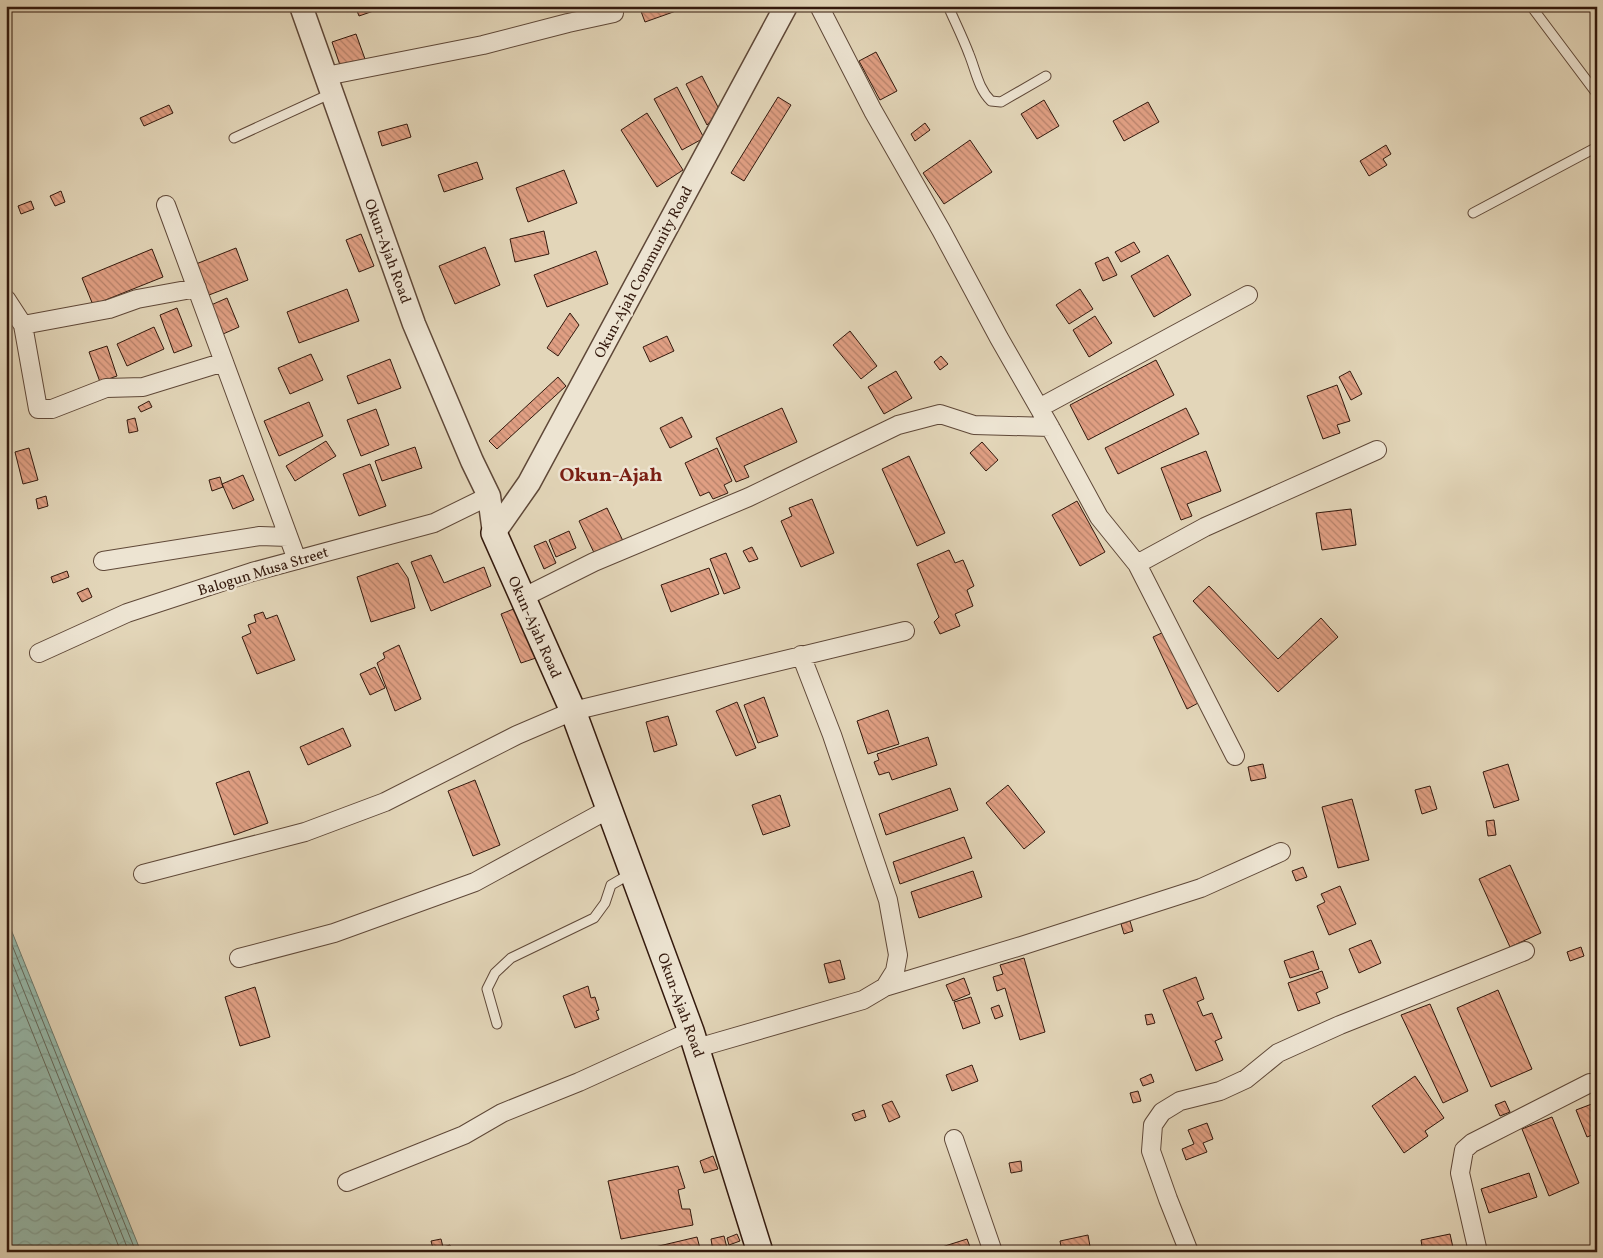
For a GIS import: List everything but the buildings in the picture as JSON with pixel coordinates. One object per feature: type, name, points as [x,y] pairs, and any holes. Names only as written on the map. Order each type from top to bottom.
[{"type":"main road","name":"Okun-Ajah Road","points":[[494,533],[573,711],[694,1039],[760,1252]]},
{"type":"street","name":"Okun-Ajah Road","points":[[301,6],[414,324],[472,461],[489,496],[494,533]]},
{"type":"street","name":"Okun-Ajah Community Road","points":[[494,533],[529,483],[786,6]]},
{"type":"street","points":[[819,6],[874,111],[1099,517],[1137,564],[1235,756]]},
{"type":"street","points":[[329,84],[614,13]]},
{"type":"street","points":[[166,205],[297,560]]},
{"type":"street","points":[[23,325],[109,309],[137,299],[196,288]]},
{"type":"street","points":[[1039,408],[1248,295]]},
{"type":"street","points":[[6,299],[23,325],[38,409],[52,409],[106,388],[144,387],[224,362]]},
{"type":"street","points":[[522,598],[594,562],[749,497],[898,425],[940,414],[974,425],[1050,427]]},
{"type":"street","points":[[1137,564],[1205,527],[1377,450]]},
{"type":"street","points":[[489,496],[529,483]]},
{"type":"street","name":"Balogun Musa Street","points":[[39,653],[127,613],[252,572],[434,523],[489,496]]},
{"type":"street","points":[[103,561],[260,536],[288,537]]},
{"type":"street","points":[[143,874],[305,832],[385,802],[517,735],[573,711],[905,631]]},
{"type":"street","points":[[802,655],[832,735],[888,900],[898,956],[895,971],[885,987]]},
{"type":"street","points":[[239,958],[334,933],[475,882],[609,809]]},
{"type":"street","points":[[347,1182],[464,1135],[502,1113],[694,1039],[863,1000],[885,987],[1021,946],[1201,888],[1280,852]]},
{"type":"street","points":[[1189,1252],[1151,1151],[1153,1126],[1162,1112],[1180,1101],[1220,1091],[1246,1080],[1278,1053],[1340,1025],[1525,951]]},
{"type":"street","points":[[1478,1252],[1460,1173],[1464,1150],[1472,1143],[1590,1083]]},
{"type":"street","points":[[954,1139],[993,1252]]},
{"type":"lane","points":[[948,6],[984,94],[991,101],[1001,102],[1046,76]]},
{"type":"lane","points":[[1531,6],[1597,94]]},
{"type":"lane","points":[[234,138],[329,84]]},
{"type":"lane","points":[[1473,213],[1597,147]]},
{"type":"lane","points":[[497,1024],[487,989],[495,973],[511,958],[594,918],[605,903],[611,885],[632,872]]},
{"type":"water","points":[[6,917],[141,1252],[6,1252]]},
{"type":"district","name":"Okun-Ajah","points":[[611,474]]}]
